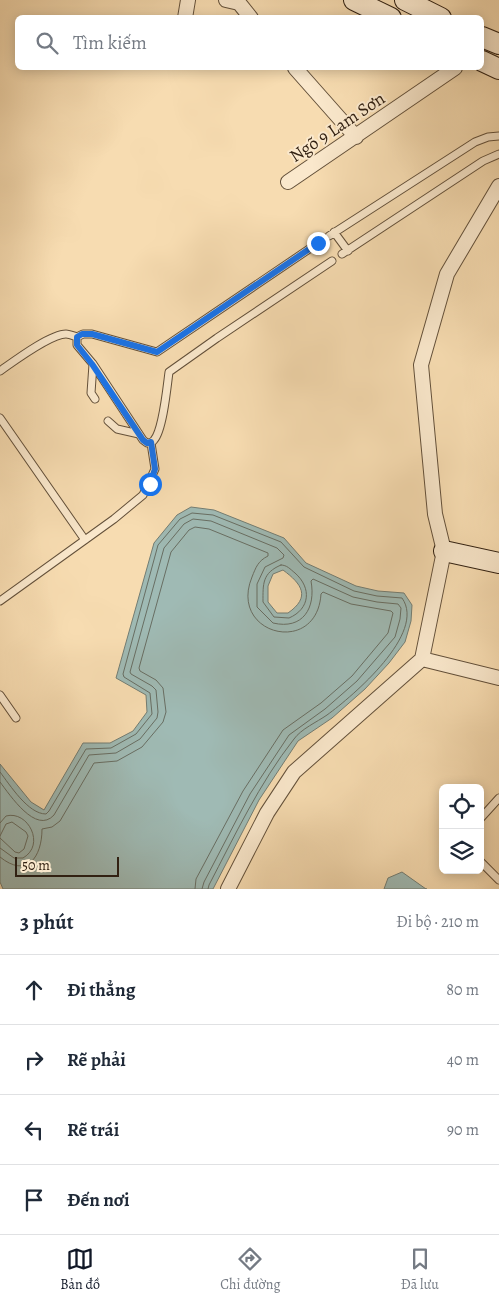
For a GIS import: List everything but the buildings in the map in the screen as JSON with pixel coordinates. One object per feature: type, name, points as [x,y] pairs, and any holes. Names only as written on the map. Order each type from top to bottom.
[{"type":"main road","points":[[354,0],[385,15]]},
{"type":"main road","points":[[405,0],[435,15]]},
{"type":"main road","points":[[484,38],[499,44]]},
{"type":"main road","points":[[484,62],[499,69]]},
{"type":"main road","points":[[444,551],[499,562]]},
{"type":"street","points":[[186,15],[188,0]]},
{"type":"street","points":[[226,0],[238,4],[248,15]]},
{"type":"street","points":[[297,70],[356,137]]},
{"type":"street","name":"Ngõ 9 Lam Sơn","points":[[288,182],[452,70]]},
{"type":"street","points":[[228,889],[267,813],[294,772],[422,659],[444,551],[435,514],[421,365],[448,274],[499,186]]},
{"type":"street","points":[[422,659],[499,678]]},
{"type":"lane","points":[[499,136],[488,137],[475,142],[332,234],[345,252],[483,161],[499,154]]},
{"type":"lane","points":[[0,372],[22,356],[53,338],[66,334],[77,337],[82,334],[92,334],[157,352],[318,243]]},
{"type":"lane","points":[[77,337],[77,345],[139,434],[147,443],[151,442],[155,440],[160,424],[169,372],[216,338],[332,261]]},
{"type":"lane","points":[[92,364],[91,393],[95,399]]},
{"type":"lane","points":[[0,418],[84,540]]},
{"type":"lane","points":[[108,421],[117,429],[139,434]]},
{"type":"lane","points":[[0,601],[114,519],[143,495],[155,469],[151,442]]},
{"type":"lane","points":[[0,694],[16,718]]},
{"type":"lane","points":[[484,815],[499,798]]},
{"type":"lane","points":[[484,865],[499,880]]},
{"type":"water","points":[[191,507],[214,510],[284,538],[306,563],[356,586],[378,591],[404,593],[412,605],[411,621],[405,642],[365,689],[332,718],[298,741],[259,800],[213,889],[3,889],[0,882],[0,764],[31,802],[44,810],[83,743],[110,743],[133,731],[147,712],[146,695],[116,678],[154,543],[177,515]],"holes":[[[283,570],[295,580],[302,596],[300,602],[288,613],[277,613],[268,602],[268,586],[273,574]]]},
{"type":"water","points":[[402,872],[426,889],[384,889],[388,878]]},
{"type":"route","points":[[150,484],[155,469],[151,442],[147,443],[143,440],[77,345],[77,337],[82,334],[92,334],[157,352],[318,243]]}]
